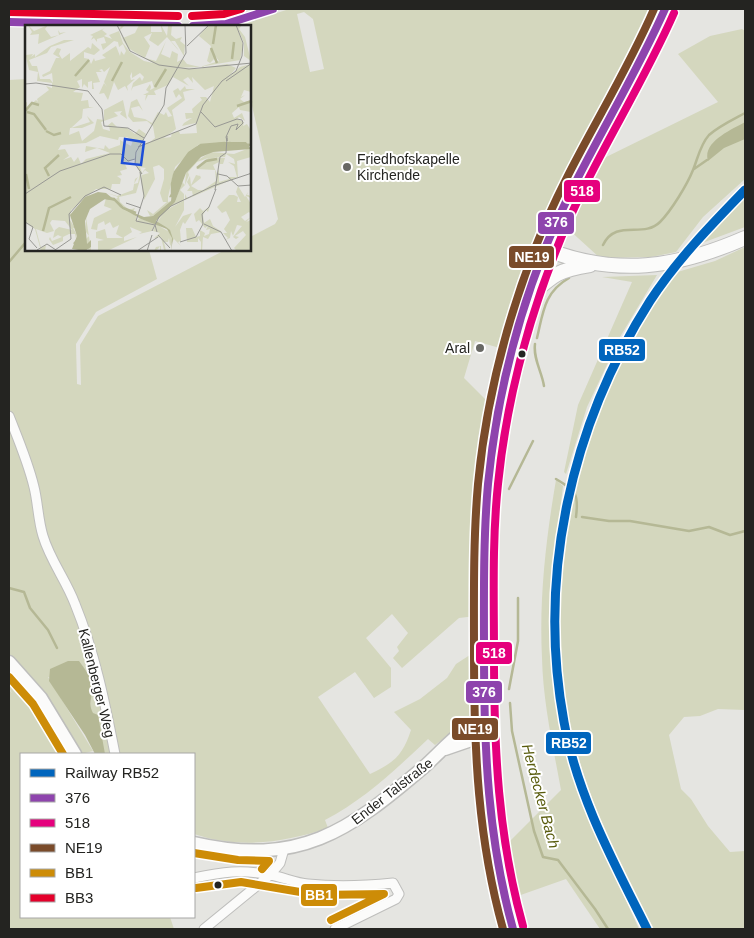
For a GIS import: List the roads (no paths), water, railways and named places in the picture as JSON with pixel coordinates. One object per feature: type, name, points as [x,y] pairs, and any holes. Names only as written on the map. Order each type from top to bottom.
[{"type":"main road","points":[[512,929],[502,895],[488,806],[485,733],[484,572],[490,464],[511,360],[528,297],[545,249],[572,185],[650,42],[664,9]]},
{"type":"main road","points":[[545,249],[594,264],[626,267],[662,264],[694,256],[745,238]]},
{"type":"main road","points":[[528,297],[558,272],[594,264]]},
{"type":"main road","points":[[9,662],[41,698],[74,753]]},
{"type":"main road","name":"Ender Talstraße","points":[[195,842],[264,852],[284,849],[330,835],[355,821],[385,800],[443,749],[477,738],[485,733]]},
{"type":"street","points":[[210,25],[226,24],[274,9]]},
{"type":"street","points":[[9,22],[136,25]]},
{"type":"street","name":"Kallenberger Weg","points":[[9,416],[26,457],[35,488],[42,534],[50,556],[75,602],[88,639],[99,675],[115,753]]},
{"type":"street","points":[[204,929],[270,875],[280,863],[284,849]]},
{"type":"street","points":[[195,878],[216,872],[238,871],[270,875],[305,884],[362,886],[393,883],[397,888],[399,894],[396,899],[335,929]]},
{"type":"waterway","name":"Herdecker Bach","points":[[603,245],[608,237],[615,232],[646,229],[660,222],[674,205],[687,183],[701,147],[709,135],[745,113]]},
{"type":"waterway","points":[[694,169],[707,160]]},
{"type":"waterway","points":[[9,262],[25,243]]},
{"type":"waterway","name":"Herdecker Bach","points":[[537,338],[543,312],[549,297],[554,290],[569,278]]},
{"type":"waterway","name":"Herdecker Bach","points":[[535,344],[536,360],[544,386]]},
{"type":"waterway","name":"Herdecker Bach","points":[[509,489],[533,441]]},
{"type":"waterway","points":[[556,479],[575,494],[577,503],[576,517]]},
{"type":"waterway","points":[[582,517],[609,521],[630,521],[689,531],[709,527],[730,535],[745,531]]},
{"type":"waterway","points":[[9,588],[24,592],[30,608],[48,630],[57,648]]},
{"type":"waterway","name":"Herdecker Bach","points":[[509,689],[518,641],[518,598]]},
{"type":"waterway","name":"Herdecker Bach","points":[[510,703],[512,731],[534,831],[543,857],[558,860],[608,929]]},
{"type":"rail line","name":"RB52","points":[[647,929],[598,828],[587,802],[570,749],[564,722],[557,667],[555,612],[559,557],[567,503],[581,450],[599,399],[623,349],[650,301],[671,271],[745,190]]},
{"type":"place","name":"Friedhofskapelle Kirchende","points":[[347,167]]},
{"type":"place","name":"Aral","points":[[480,348]]}]
